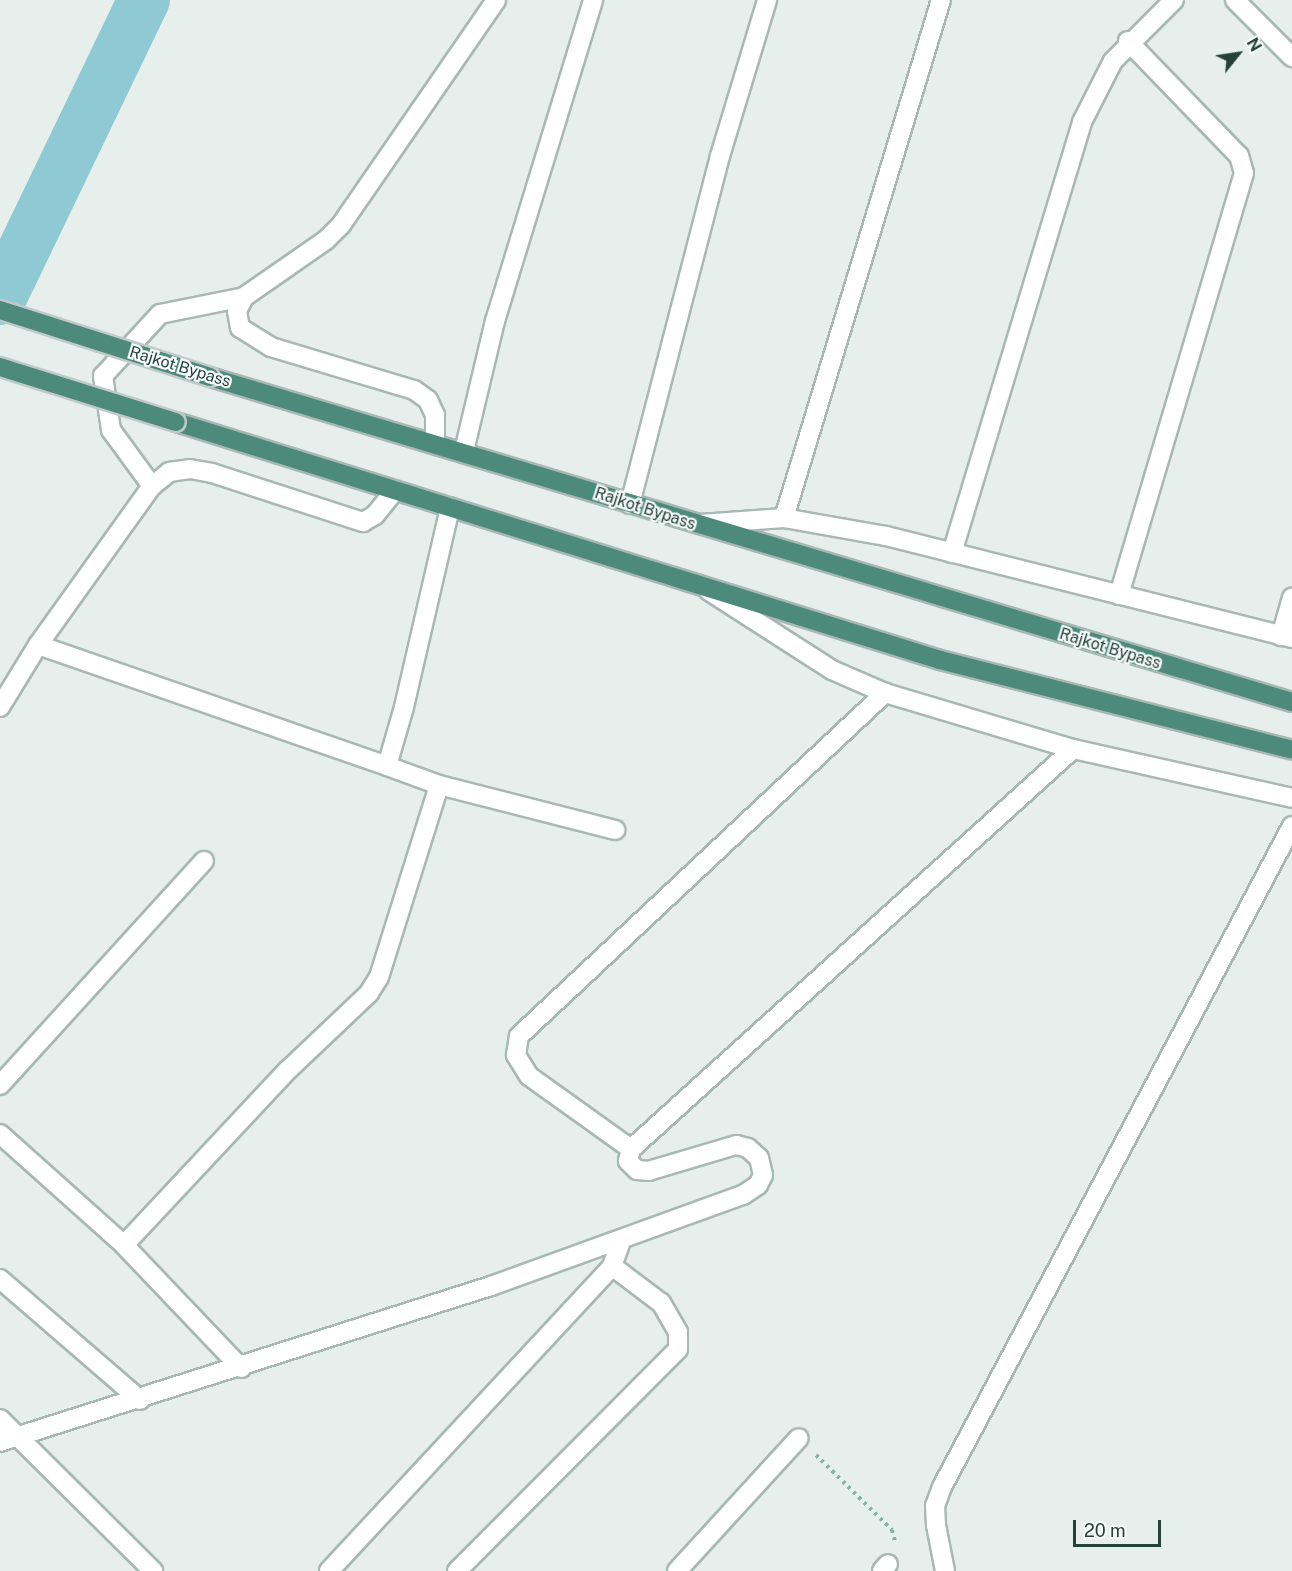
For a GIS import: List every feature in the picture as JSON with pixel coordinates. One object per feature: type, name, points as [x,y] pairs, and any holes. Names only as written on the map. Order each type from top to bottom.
[{"type":"highway","name":"Rajkot Bypass","points":[[0,310],[210,377],[435,442],[693,524],[1292,702]]},
{"type":"highway","points":[[0,367],[940,660],[1292,750]]},
{"type":"street","points":[[152,486],[111,430],[103,376],[160,314],[244,297],[326,240],[341,225],[496,0]]},
{"type":"street","points":[[464,451],[495,321],[593,0]]},
{"type":"street","points":[[630,504],[720,156],[767,0]]},
{"type":"street","points":[[784,518],[940,0]]},
{"type":"street","points":[[952,553],[1082,122],[1113,61],[1128,42],[1174,0]]},
{"type":"street","points":[[1235,0],[1292,57]]},
{"type":"street","points":[[1119,595],[1244,173],[1239,156],[1128,42]]},
{"type":"street","points":[[244,297],[237,311],[240,328],[251,338],[414,390],[428,400],[435,415],[435,442]]},
{"type":"street","points":[[0,707],[38,645],[152,486],[169,472],[190,470],[212,473],[363,522],[375,514],[395,490]]},
{"type":"street","points":[[387,766],[404,707],[450,507]]},
{"type":"street","points":[[693,524],[784,518],[886,536],[1287,637],[1292,598]]},
{"type":"street","points":[[699,585],[832,670],[885,693],[1073,749],[1292,798]]},
{"type":"street","points":[[38,645],[439,785],[615,830]]},
{"type":"street","points":[[631,1149],[530,1076],[516,1055],[519,1036],[885,693]]},
{"type":"street","points":[[0,1442],[241,1368],[621,1241],[743,1196],[758,1185],[763,1175],[759,1158],[748,1148],[736,1145],[649,1171],[637,1170],[628,1161],[631,1149],[1073,749]]},
{"type":"street","points":[[124,1245],[288,1070],[369,993],[379,977],[439,785]]},
{"type":"street","points":[[945,1571],[936,1526],[935,1506],[942,1488],[1292,826]]},
{"type":"street","points":[[0,1085],[204,861]]},
{"type":"street","points":[[0,1134],[124,1245],[241,1368]]},
{"type":"street","points":[[329,1571],[612,1266],[621,1241]]},
{"type":"street","points":[[457,1571],[678,1349],[678,1332],[661,1303],[612,1266]]},
{"type":"street","points":[[0,1279],[140,1400]]},
{"type":"street","points":[[0,1419],[153,1571]]},
{"type":"street","points":[[678,1571],[799,1438]]},
{"type":"path","points":[[799,1438],[892,1530],[896,1547],[885,1568]]},
{"type":"waterway","points":[[0,299],[144,0]]}]
